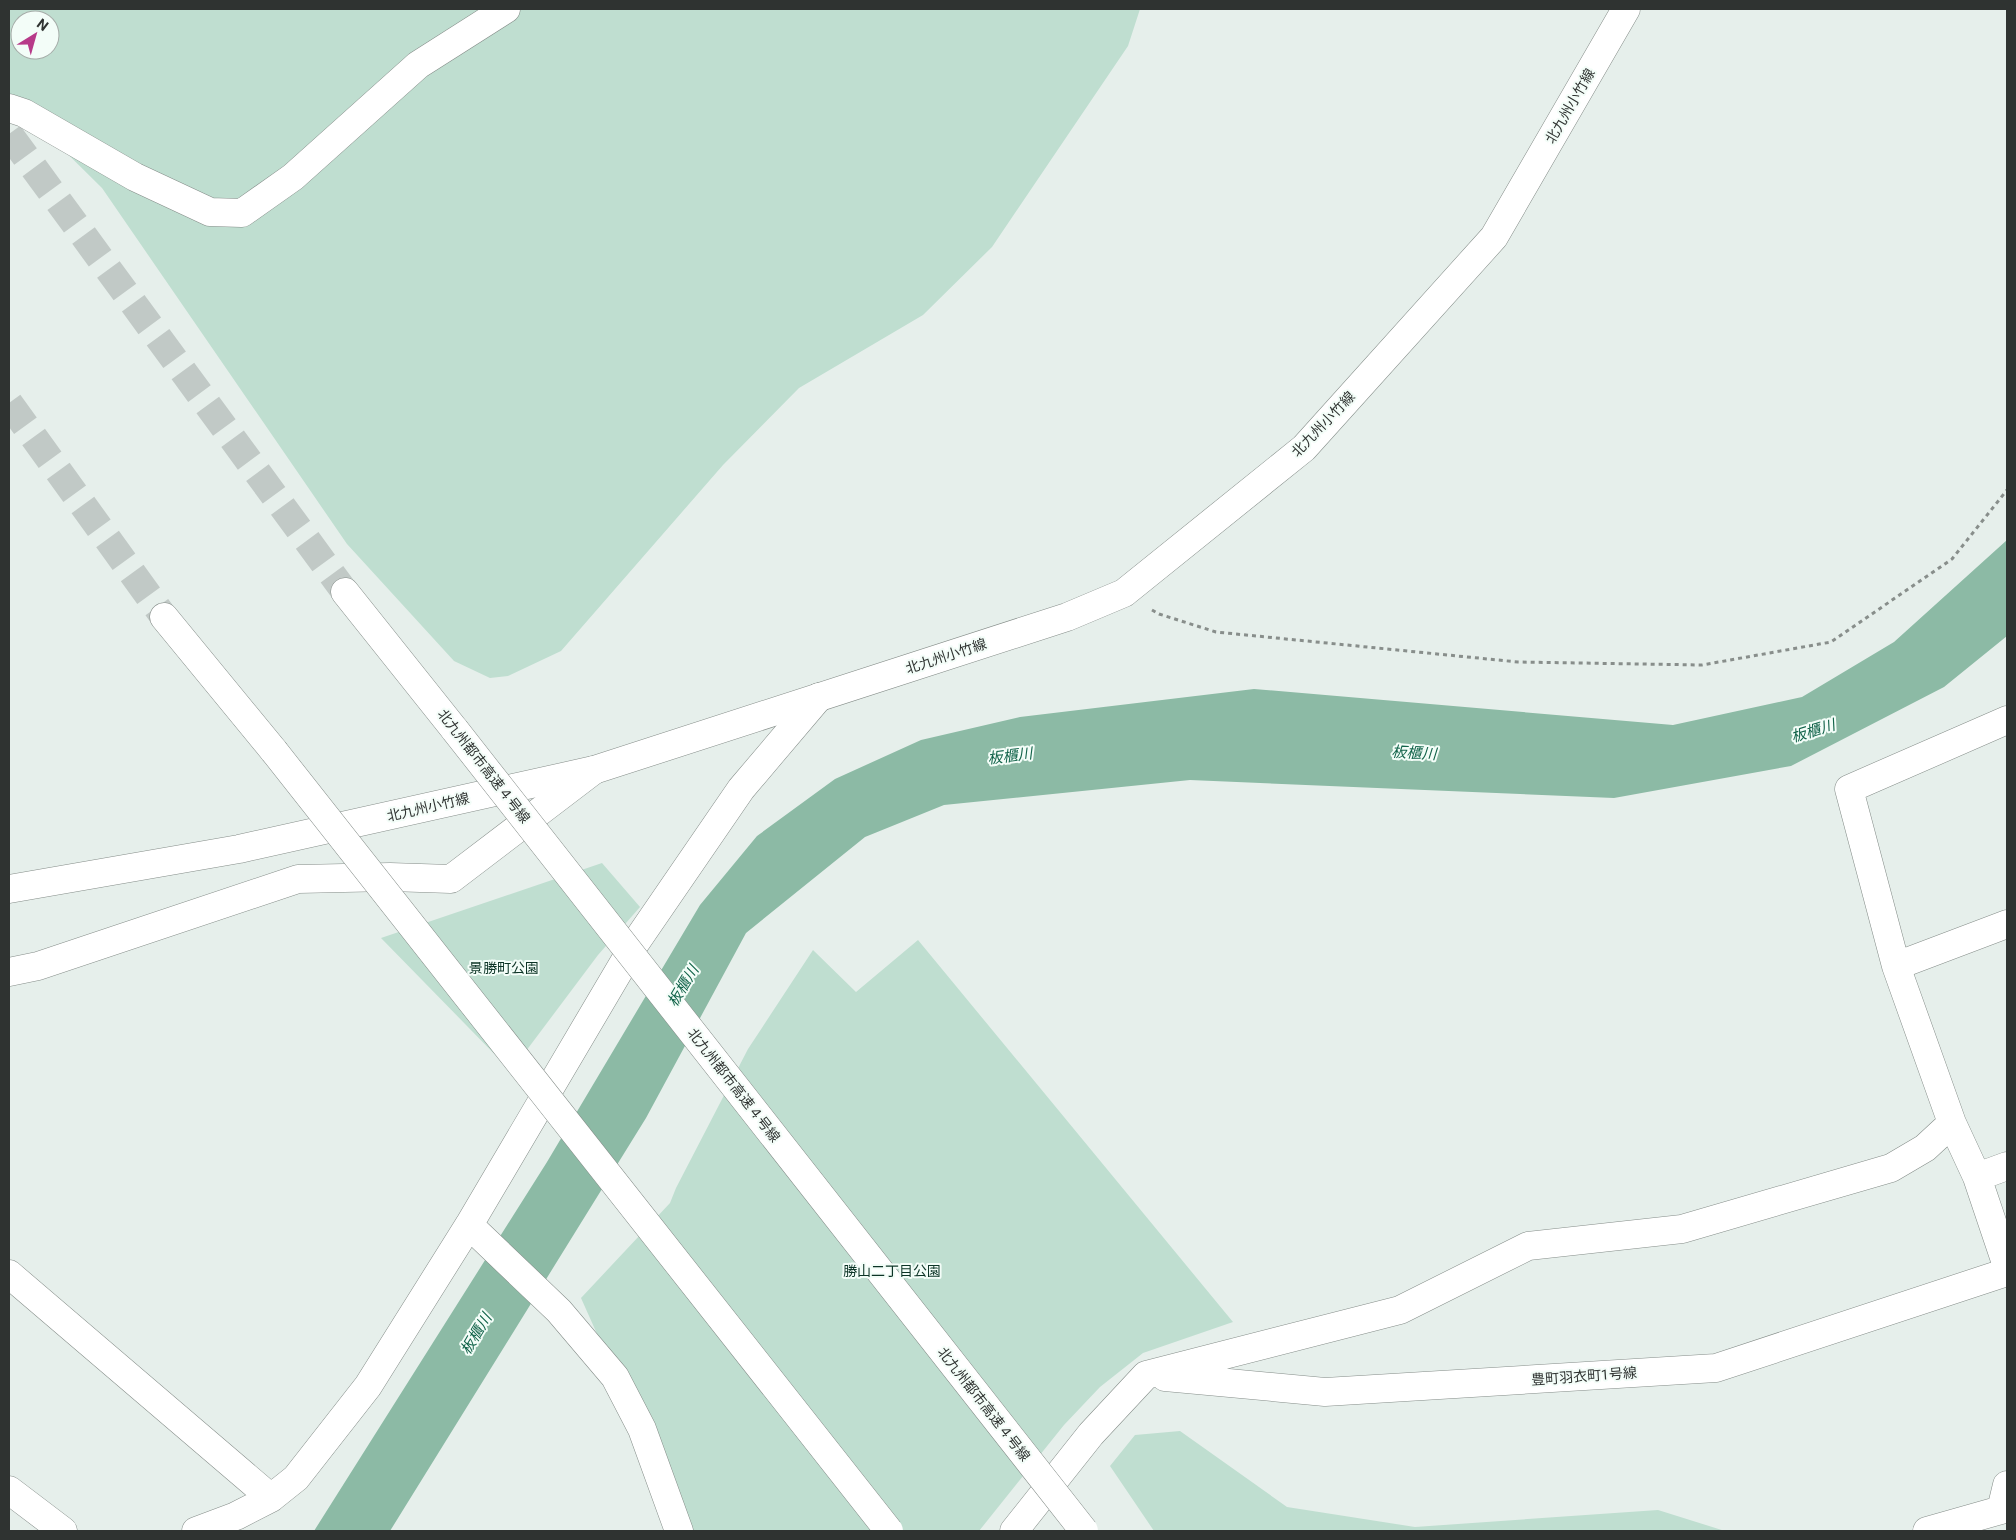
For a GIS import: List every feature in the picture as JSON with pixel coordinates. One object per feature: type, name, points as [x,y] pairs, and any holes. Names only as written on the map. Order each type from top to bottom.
[{"type":"main road","points":[[9,108],[24,113],[135,177],[210,212],[242,213],[293,177],[418,65],[506,9]]},
{"type":"main road","name":"北九州小竹線","points":[[9,889],[239,849],[594,770],[1068,617],[1124,593],[1304,448],[1494,237],[1626,9]]},
{"type":"main road","name":"北九州都市高速４号線","points":[[345,592],[1084,1531]]},
{"type":"main road","points":[[164,617],[274,751],[889,1531]]},
{"type":"main road","points":[[196,1531],[236,1516],[270,1498],[296,1478],[368,1386],[475,1230],[636,942],[741,789],[819,697]]},
{"type":"main road","points":[[2007,720],[1849,789],[1896,966],[1952,1123],[1977,1177],[2007,1266]]},
{"type":"main road","points":[[9,972],[38,966],[298,879],[390,878],[451,880],[594,770]]},
{"type":"main road","points":[[1896,966],[2007,924]]},
{"type":"main road","points":[[1014,1531],[1091,1434],[1146,1375],[1400,1310],[1528,1246],[1682,1228],[1892,1168],[1925,1148],[1952,1123]]},
{"type":"main road","points":[[1977,1177],[2007,1166]]},
{"type":"main road","points":[[475,1230],[558,1311],[615,1377],[642,1429],[679,1531]]},
{"type":"main road","name":"豊町羽衣町1号線","points":[[1146,1375],[1325,1392],[1716,1368],[2007,1272]]},
{"type":"main road","points":[[9,1274],[270,1498]]},
{"type":"main road","points":[[1927,1531],[2001,1510],[2007,1485]]},
{"type":"main road","points":[[9,1490],[63,1531]]},
{"type":"path","points":[[1124,593],[1159,614],[1216,632],[1518,662],[1702,665],[1831,642],[1952,559],[2007,490]]},
{"type":"green space","points":[[9,9],[1140,9],[1128,46],[992,247],[923,315],[799,388],[723,465],[561,651],[508,676],[490,678],[454,661],[347,544],[102,188],[9,96]]},
{"type":"green space","name":"景勝町公園","points":[[602,863],[640,907],[598,955],[511,1071],[381,938]]},
{"type":"green space","name":"勝山二丁目公園","points":[[918,940],[1233,1322],[1143,1353],[1100,1387],[1064,1425],[979,1531],[685,1531],[581,1298],[670,1203],[748,1049],[813,950],[856,992]]},
{"type":"green space","points":[[1180,1431],[1287,1507],[1415,1527],[1658,1510],[1725,1531],[1154,1531],[1110,1466],[1135,1435]]},
{"type":"water","name":"板櫃川","points":[[2007,540],[2007,636],[1944,687],[1791,766],[1614,798],[1190,780],[944,805],[865,837],[746,933],[646,1118],[390,1531],[314,1531],[547,1162],[700,905],[757,836],[835,779],[921,740],[1020,717],[1254,689],[1673,725],[1802,697],[1894,642]]},
{"type":"tunnel","points":[[9,134],[345,592]]},
{"type":"tunnel","points":[[9,403],[164,617]]}]
